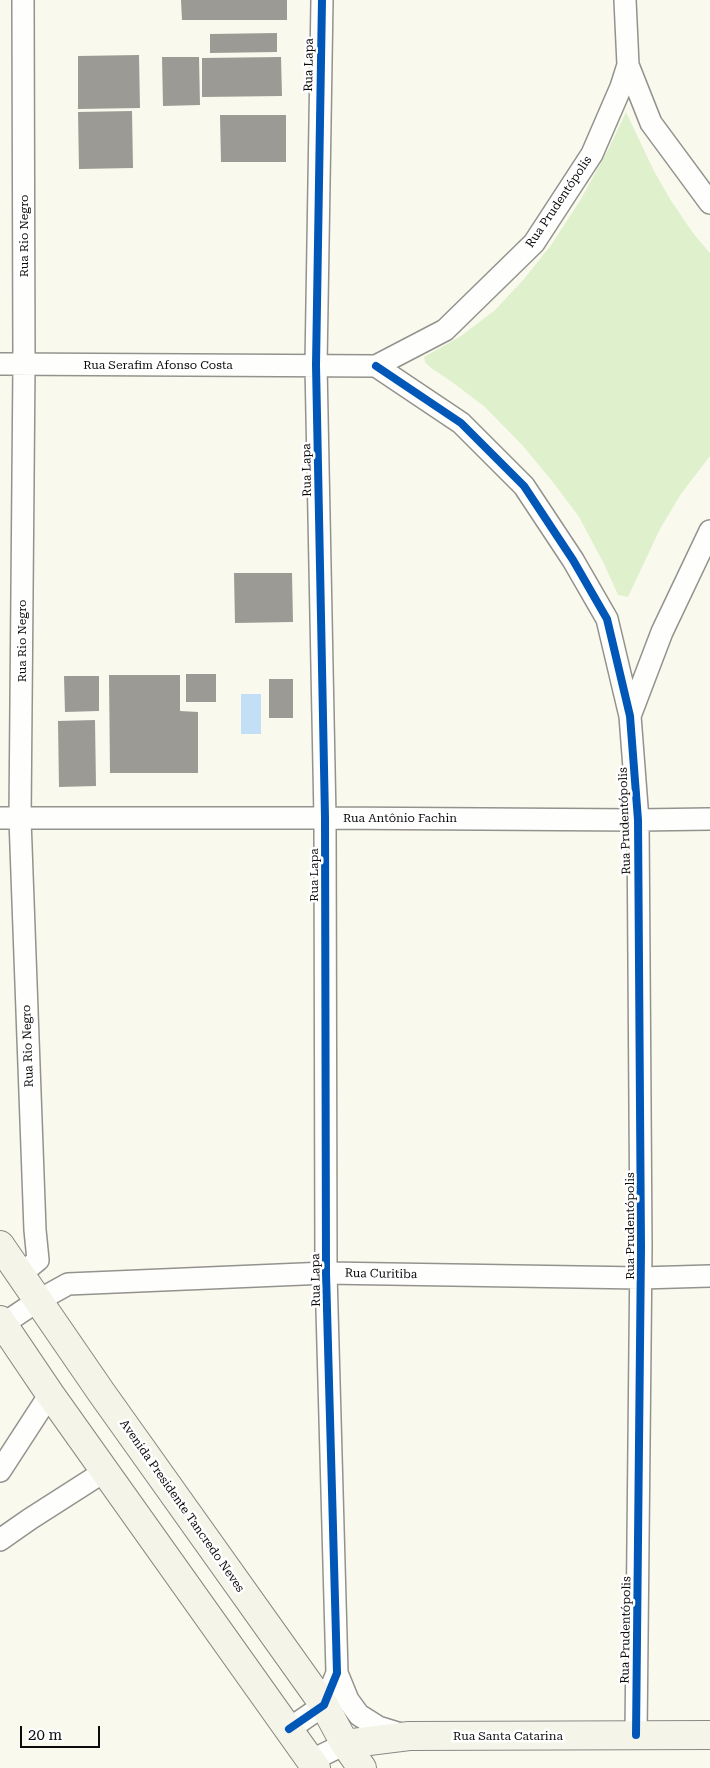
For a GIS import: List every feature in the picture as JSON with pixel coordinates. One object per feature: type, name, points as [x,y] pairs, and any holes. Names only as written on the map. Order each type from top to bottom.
[{"type":"main road","name":"Avenida Presidente Tancredo Neves","points":[[0,1245],[29,1267],[39,1300],[101,1392],[324,1705],[345,1744],[362,1768]]},
{"type":"main road","points":[[1,1322],[313,1764]]},
{"type":"main road","name":"Rua Santa Catarina","points":[[345,1744],[408,1736],[710,1735]]},
{"type":"street","name":"Rua Rio Negro","points":[[22,0],[24,364],[10,819],[35,1230],[29,1267]]},
{"type":"street","name":"Rua Lapa","points":[[322,0],[316,366],[325,818],[326,1273],[337,1674],[324,1705]]},
{"type":"street","name":"Rua Prudentópolis","points":[[316,366],[376,366],[444,330],[534,243],[592,154],[621,87],[628,65],[624,0]]},
{"type":"street","points":[[628,65],[651,122],[710,203]]},
{"type":"street","name":"Rua Serafim Afonso Costa","points":[[0,364],[316,366]]},
{"type":"street","name":"Rua Prudentópolis","points":[[376,366],[461,422],[524,486],[573,560],[607,620],[630,716],[638,820],[641,1278],[636,1735]]},
{"type":"street","points":[[630,716],[662,632],[710,530]]},
{"type":"street","name":"Rua Antônio Fachin","points":[[10,819],[710,819]]},
{"type":"street","points":[[29,1267],[43,1269],[50,1275],[68,1284]]},
{"type":"street","name":"Rua Curitiba","points":[[1,1322],[68,1284],[326,1273],[641,1278],[710,1276]]},
{"type":"street","points":[[0,1471],[50,1394]]},
{"type":"street","points":[[0,1540],[105,1471]]},
{"type":"street","points":[[337,1674],[348,1700],[360,1716],[378,1727],[408,1736]]},
{"type":"street","points":[[289,1729],[324,1705]]},
{"type":"street","name":"Rua Santa Catarina","points":[[313,1764],[345,1744]]},
{"type":"green space","points":[[626,112],[654,171],[670,199],[693,233],[710,253],[710,456],[681,494],[660,529],[628,597],[618,595],[579,517],[523,446],[485,407],[431,368],[425,362],[424,357],[461,336],[495,310],[524,279],[551,245],[581,199]]},
{"type":"water","points":[[241,694],[261,694],[261,734],[241,734]]},
{"type":"building","points":[[181,0],[287,0],[287,20],[182,20]]},
{"type":"building","points":[[277,33],[277,52],[210,53],[210,34]]},
{"type":"building","points":[[139,55],[140,108],[78,109],[78,56]]},
{"type":"building","points":[[162,57],[199,57],[200,105],[163,106]]},
{"type":"building","points":[[281,57],[282,96],[202,97],[202,58]]},
{"type":"building","points":[[132,111],[133,168],[79,169],[78,112]]},
{"type":"building","points":[[220,115],[286,115],[286,162],[221,162]]},
{"type":"building","points":[[234,573],[292,573],[293,622],[235,623]]},
{"type":"building","points":[[186,674],[216,674],[216,702],[186,702]]},
{"type":"building","points":[[109,675],[180,675],[180,711],[198,712],[198,773],[110,773]]},
{"type":"building","points":[[64,676],[99,676],[99,711],[65,712]]},
{"type":"building","points":[[269,679],[293,679],[293,718],[269,718]]},
{"type":"building","points":[[95,720],[96,786],[59,787],[58,721]]},
{"type":"cycle path","points":[[289,1729],[324,1705],[337,1673],[326,1273],[325,818],[316,365],[322,0]]},
{"type":"cycle path","points":[[376,366],[461,423],[524,486],[573,560],[607,619],[630,716],[638,820],[641,1248],[636,1735]]}]
